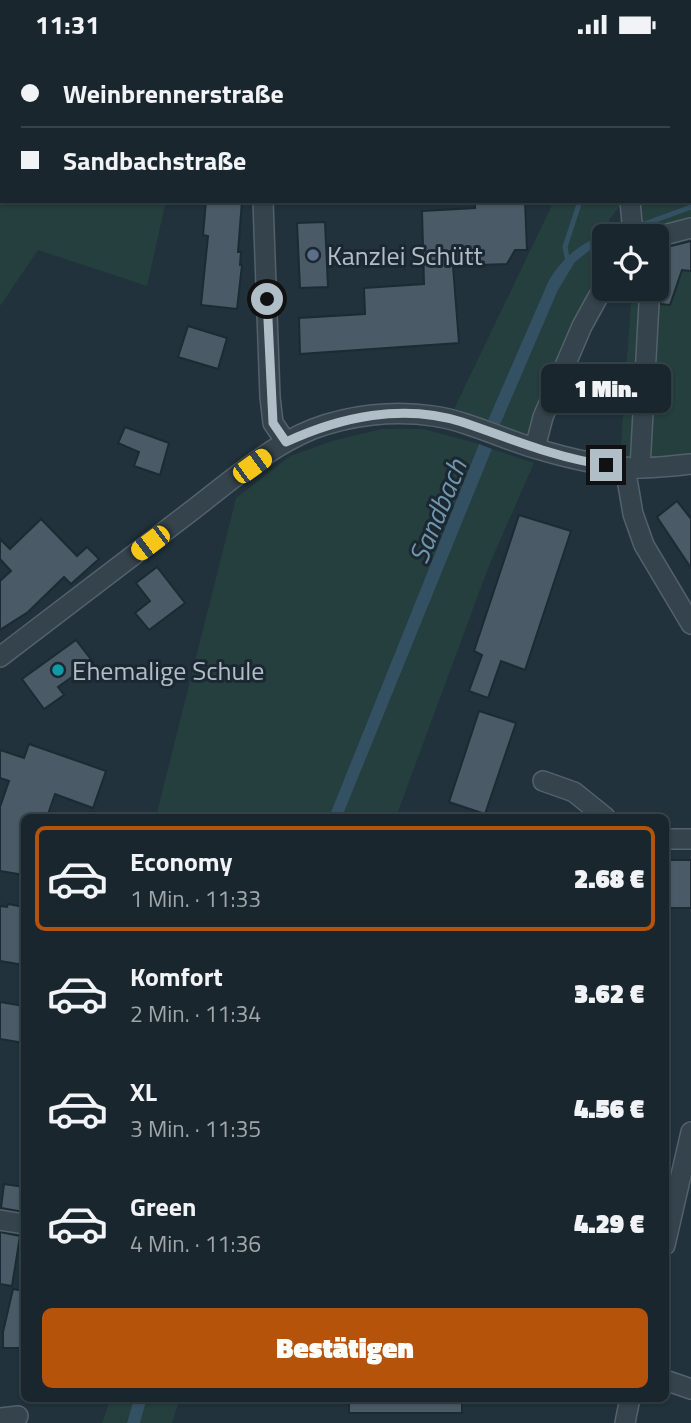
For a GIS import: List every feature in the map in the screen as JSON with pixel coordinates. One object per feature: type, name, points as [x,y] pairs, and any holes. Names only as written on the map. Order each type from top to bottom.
[{"type":"street","points":[[263,203],[270,397],[273,423],[286,442]]},
{"type":"street","points":[[630,203],[633,224]]},
{"type":"street","points":[[669,234],[691,228]]},
{"type":"street","points":[[535,449],[544,417],[582,326],[596,301]]},
{"type":"street","points":[[649,303],[633,468],[633,514],[644,545],[691,624]]},
{"type":"street","points":[[0,657],[286,442],[313,429],[346,419],[377,414],[409,413],[434,416],[474,426],[535,449],[586,462],[633,468],[691,464]]},
{"type":"street","points":[[543,781],[574,792],[601,814]]},
{"type":"street","points":[[669,839],[691,839]]},
{"type":"street","points":[[669,1228],[691,1132]]},
{"type":"street","points":[[0,1220],[21,1224]]},
{"type":"street","points":[[669,1381],[691,1389]]},
{"type":"street","points":[[625,1423],[629,1402]]},
{"type":"green space","points":[[0,203],[166,203],[147,286],[38,250],[0,306]]},
{"type":"green space","points":[[553,203],[619,203],[609,220],[611,224],[592,224],[592,239],[562,262],[549,280],[488,420],[454,409]]},
{"type":"green space","points":[[640,203],[691,203],[691,217],[669,224],[641,224]]},
{"type":"green space","points":[[691,235],[691,459],[620,458],[631,301],[669,301],[669,241]]},
{"type":"green space","points":[[592,250],[592,294],[563,351],[528,436],[500,425],[558,290],[575,262]]},
{"type":"green space","points":[[382,429],[424,429],[479,444],[330,814],[157,814],[236,498],[290,456],[332,441]]},
{"type":"green space","points":[[492,449],[534,463],[488,568],[397,814],[343,814]]},
{"type":"green space","points":[[110,1402],[133,1402],[127,1423],[102,1423]]},
{"type":"green space","points":[[146,1402],[179,1402],[172,1423],[140,1423]]},
{"type":"water","points":[[592,239],[592,250],[575,262],[558,290],[500,425],[488,420],[549,280],[562,262]]},
{"type":"water","points":[[479,444],[492,449],[343,814],[330,814]]},
{"type":"water","points":[[133,1402],[146,1402],[140,1423],[127,1423]]},
{"type":"building","points":[[206,203],[242,203],[238,252],[241,252],[242,265],[237,309],[201,305],[208,236],[203,235]]},
{"type":"building","points":[[475,203],[525,203],[527,250],[515,250],[507,264],[453,266],[459,343],[300,354],[299,318],[365,314],[364,288],[424,284],[422,211],[475,208]]},
{"type":"building","name":"Kanzlei Schütt","points":[[325,222],[328,287],[300,288],[297,223]]},
{"type":"building","points":[[691,241],[691,271],[682,270],[670,305],[661,304],[660,301],[669,301],[669,246]]},
{"type":"building","points":[[188,326],[227,338],[218,369],[178,357]]},
{"type":"building","points":[[125,427],[169,443],[160,475],[134,466],[139,452],[118,443]]},
{"type":"building","points":[[677,501],[691,519],[691,568],[657,517]]},
{"type":"building","points":[[519,515],[571,531],[525,670],[501,661],[488,698],[469,691],[482,655],[474,651]]},
{"type":"building","points":[[41,519],[77,556],[87,547],[99,559],[71,584],[64,577],[28,612],[0,630],[0,581],[11,571],[0,559],[0,539],[10,549]]},
{"type":"building","points":[[157,567],[185,603],[149,630],[135,613],[150,601],[136,583]]},
{"type":"building","name":"Ehemalige Schule","points":[[76,640],[93,662],[58,687],[64,695],[44,709],[22,679]]},
{"type":"building","points":[[479,711],[516,723],[485,814],[449,802]]},
{"type":"building","points":[[29,744],[106,771],[93,808],[55,794],[48,814],[21,814],[21,874],[0,871],[0,807],[9,781],[0,778],[0,750],[24,758]]},
{"type":"building","points":[[669,860],[691,860],[691,908],[669,908]]},
{"type":"building","points":[[8,904],[21,906],[21,964],[0,961],[0,906],[7,907]]},
{"type":"building","points":[[0,1002],[21,1006],[21,1042],[0,1039]]},
{"type":"building","points":[[4,1184],[21,1187],[21,1211],[1,1208]]},
{"type":"building","points":[[0,1232],[20,1236],[12,1286],[0,1284]]},
{"type":"building","points":[[13,1289],[21,1290],[21,1348],[3,1348],[3,1332]]},
{"type":"building","points":[[349,1402],[462,1402],[462,1413],[349,1413]]},
{"type":"waterway","points":[[568,262],[565,247],[579,203]]},
{"type":"waterway","name":"Sandbach","points":[[644,224],[691,207]]},
{"type":"place","name":"Kanzlei Schütt","points":[[313,255]]},
{"type":"place","name":"Ehemalige Schule","points":[[58,670]]},
{"type":"route","points":[[267,299],[273,423],[286,442],[313,429],[346,419],[409,413],[460,421],[535,449],[606,465]]}]
